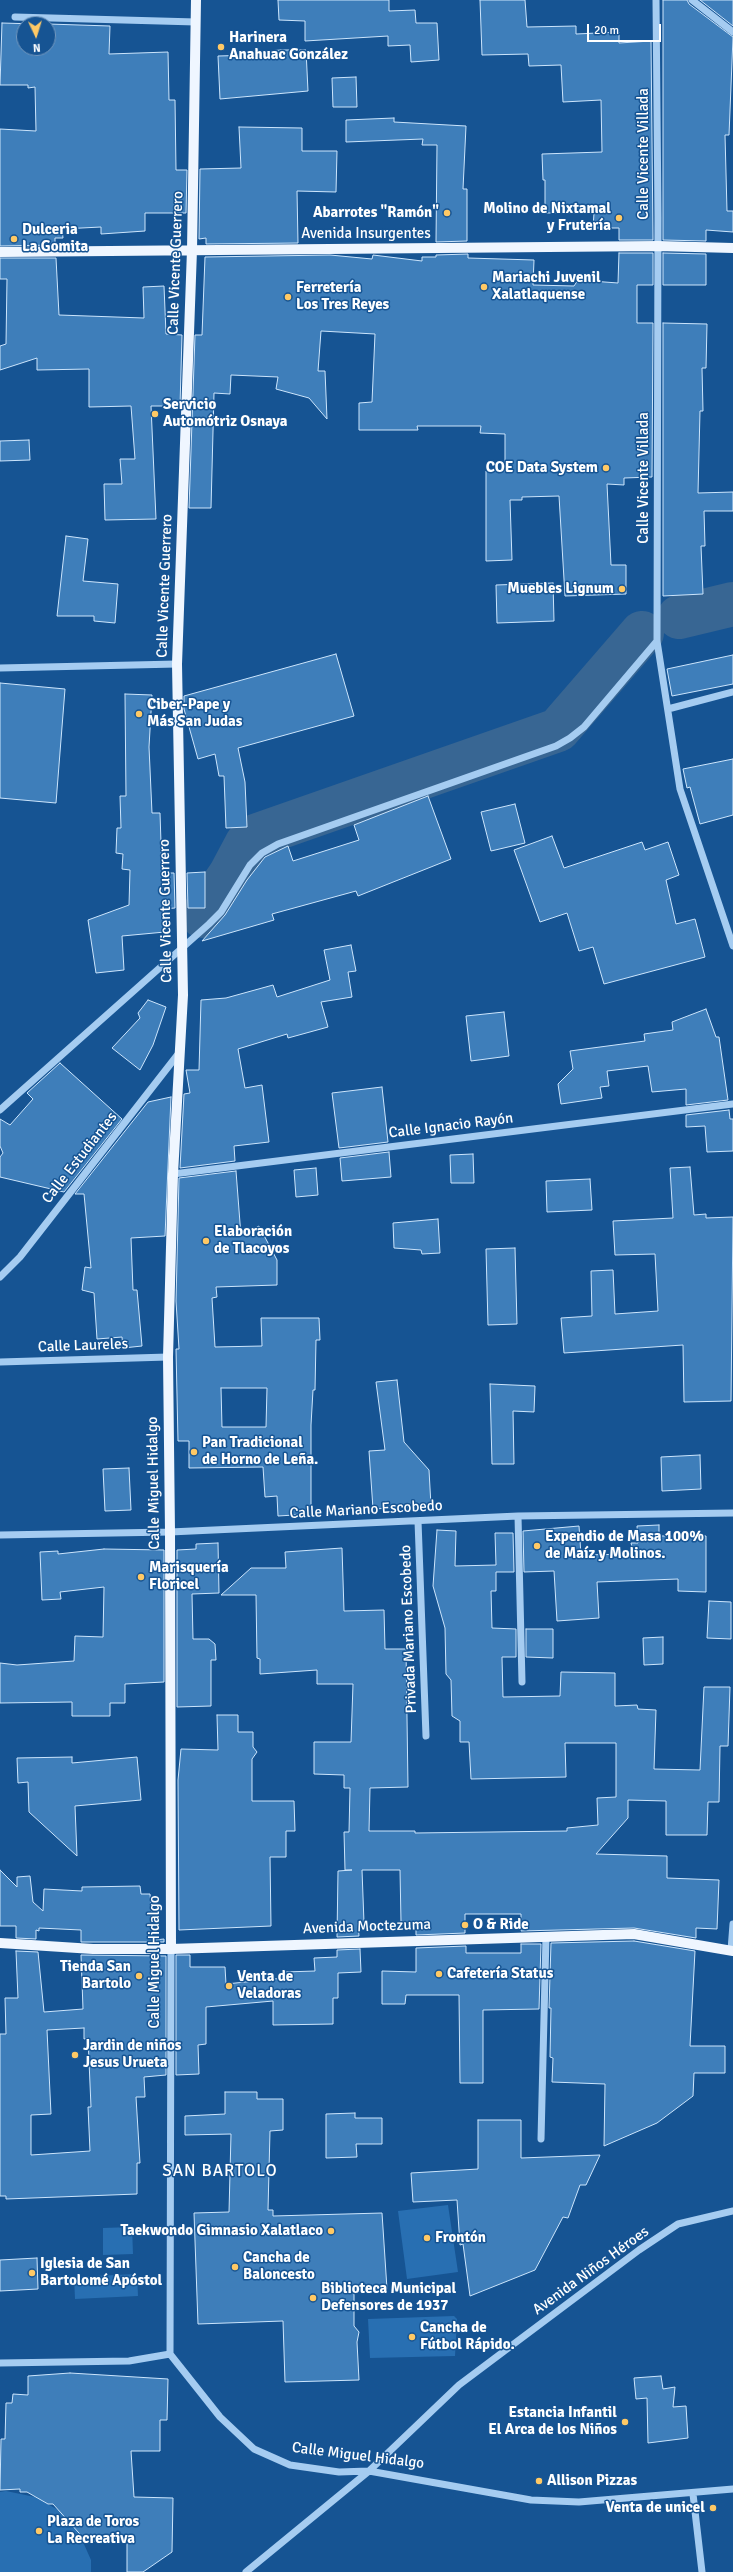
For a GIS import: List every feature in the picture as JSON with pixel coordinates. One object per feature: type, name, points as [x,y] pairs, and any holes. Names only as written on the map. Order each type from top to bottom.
[{"type":"main road","name":"Calle Vicente Guerrero","points":[[173,1174],[183,995],[177,664],[192,250],[196,0]]},
{"type":"main road","name":"Avenida Insurgentes","points":[[0,252],[658,246],[733,248]]},
{"type":"main road","name":"Calle Miguel Hidalgo","points":[[170,1949],[170,1532],[168,1357],[173,1174]]},
{"type":"main road","name":"Avenida Moctezuma","points":[[0,1943],[93,1949],[170,1949],[634,1934],[732,1951]]},
{"type":"street","name":"Calle Vicente Villada","points":[[656,0],[658,246],[656,641],[680,789],[733,946]]},
{"type":"street","points":[[692,0],[733,32]]},
{"type":"street","points":[[14,17],[196,22]]},
{"type":"street","points":[[0,1110],[221,912],[254,861],[262,854],[278,844],[556,746],[570,738],[584,727],[656,641]]},
{"type":"street","points":[[0,668],[177,664]]},
{"type":"street","points":[[668,709],[733,692]]},
{"type":"street","name":"Calle Estudiantes","points":[[0,1277],[20,1257],[179,1053]]},
{"type":"street","name":"Calle Ignacio Rayón","points":[[173,1174],[733,1104]]},
{"type":"street","name":"Calle Laureles","points":[[0,1362],[168,1357]]},
{"type":"street","name":"Calle Mariano Escobedo","points":[[0,1535],[170,1532],[518,1516],[733,1513]]},
{"type":"street","points":[[518,1516],[522,1682]]},
{"type":"street","name":"Privada Mariano Escobedo","points":[[418,1521],[426,1736]]},
{"type":"street","points":[[732,1951],[733,1924]]},
{"type":"street","points":[[541,2139],[546,1936]]},
{"type":"street","name":"Calle Miguel Hidalgo","points":[[170,1949],[170,2354],[220,2417],[254,2449],[290,2465],[339,2472],[369,2471],[531,2500],[579,2502],[733,2490]]},
{"type":"street","name":"Avenida Niños Héroes","points":[[246,2572],[369,2471],[459,2385],[639,2250],[678,2224],[733,2212]]},
{"type":"street","points":[[0,2363],[129,2361],[170,2354]]},
{"type":"street","points":[[693,2494],[702,2572]]},
{"type":"shaded area","name":"Frontón","points":[[448,2205],[458,2272],[407,2279],[398,2211]]},
{"type":"shaded area","points":[[132,2227],[133,2254],[103,2255],[103,2228]]},
{"type":"shaded area","points":[[137,2274],[138,2296],[75,2299],[74,2277]]},
{"type":"shaded area","name":"Cancha de Fútbol Rápido.","points":[[454,2316],[457,2319],[455,2356],[370,2358],[368,2319]]},
{"type":"shaded area","name":"Plaza de Toros La Recreativa","points":[[6,2491],[35,2497],[60,2511],[79,2533],[91,2560],[91,2572],[0,2572],[0,2492]]},
{"type":"building","points":[[278,0],[389,0],[389,11],[415,10],[416,23],[437,23],[439,60],[411,62],[410,45],[388,46],[388,36],[305,41],[305,21],[279,20]]},
{"type":"building","points":[[480,0],[525,0],[527,27],[576,26],[576,34],[619,32],[619,43],[651,41],[653,240],[619,240],[619,228],[593,228],[594,213],[545,213],[545,180],[543,180],[542,154],[602,152],[601,100],[563,102],[561,65],[529,66],[528,54],[482,55]]},
{"type":"building","points":[[663,0],[687,0],[689,4],[733,37],[729,135],[725,135],[727,211],[733,211],[733,232],[706,230],[706,241],[663,240]]},
{"type":"building","points":[[700,0],[733,0],[733,26]]},
{"type":"building","points":[[2,23],[16,23],[16,56],[56,56],[56,24],[110,26],[109,54],[168,52],[169,100],[175,100],[176,170],[187,170],[186,213],[145,213],[145,231],[101,234],[101,227],[62,229],[63,238],[55,238],[55,245],[0,246],[0,129],[36,131],[35,87],[28,88],[28,85],[0,85]]},
{"type":"building","points":[[306,50],[308,91],[220,99],[218,56],[254,55],[254,52]]},
{"type":"building","points":[[356,77],[357,107],[333,107],[332,78]]},
{"type":"building","points":[[394,118],[394,122],[466,126],[463,189],[467,189],[467,241],[436,242],[437,145],[422,145],[423,139],[346,142],[346,120]]},
{"type":"building","points":[[239,127],[302,128],[302,151],[337,151],[336,192],[297,191],[298,243],[206,244],[206,238],[199,239],[200,169],[241,168]]},
{"type":"building","points":[[619,253],[653,253],[653,285],[637,285],[637,323],[653,323],[652,477],[624,478],[624,485],[607,484],[611,565],[626,565],[626,594],[565,596],[559,496],[522,497],[522,500],[510,500],[512,560],[486,561],[486,471],[505,471],[505,434],[480,433],[481,426],[417,426],[418,430],[359,430],[359,403],[372,402],[375,334],[321,331],[318,371],[325,371],[327,419],[309,398],[276,389],[278,377],[231,375],[230,394],[214,393],[211,508],[189,508],[195,335],[202,335],[205,257],[330,255],[372,259],[373,255],[422,261],[422,257],[468,254],[468,258],[534,260],[533,285],[574,286],[578,280],[618,283]]},
{"type":"building","points":[[663,253],[706,254],[706,285],[663,285]]},
{"type":"building","points":[[0,258],[56,258],[59,315],[144,318],[143,287],[164,286],[166,334],[182,335],[180,406],[151,406],[156,519],[105,520],[104,484],[122,484],[120,459],[135,459],[131,406],[89,407],[89,369],[37,370],[37,358],[0,370],[0,346],[6,344],[7,279],[0,279]]},
{"type":"building","points":[[663,323],[707,324],[706,368],[702,368],[703,411],[700,411],[698,493],[733,492],[733,511],[704,511],[705,546],[701,546],[703,594],[663,596]]},
{"type":"building","points":[[29,440],[30,460],[0,461],[0,441]]},
{"type":"building","points":[[66,536],[88,539],[83,581],[118,584],[115,623],[94,621],[94,616],[57,616]]},
{"type":"building","points":[[553,583],[554,621],[497,623],[496,585]]},
{"type":"building","points":[[336,654],[354,716],[238,748],[245,782],[247,827],[226,828],[224,776],[219,776],[215,754],[198,759],[184,709],[184,696]]},
{"type":"building","points":[[733,655],[733,684],[672,696],[667,669]]},
{"type":"building","points":[[0,683],[65,689],[56,803],[0,798]]},
{"type":"building","points":[[125,694],[152,695],[149,747],[152,813],[160,813],[162,873],[174,873],[175,908],[162,909],[165,932],[122,936],[124,970],[96,973],[88,920],[129,905],[130,870],[122,869],[123,854],[116,853],[117,828],[121,828],[120,796],[126,796]]},
{"type":"building","points":[[733,759],[733,815],[700,824],[690,787],[687,788],[683,769]]},
{"type":"building","points":[[428,796],[451,859],[358,896],[356,891],[272,914],[274,920],[202,941],[225,915],[247,880],[265,857],[288,846],[293,861],[359,840],[354,825]]},
{"type":"building","points":[[515,804],[525,843],[491,851],[481,812]]},
{"type":"building","points":[[552,836],[564,868],[642,842],[645,850],[668,842],[679,875],[666,880],[676,924],[695,919],[705,957],[604,984],[593,947],[579,951],[567,913],[540,922],[514,850]]},
{"type":"building","points":[[205,872],[205,908],[188,908],[187,873]]},
{"type":"building","points":[[351,945],[356,971],[348,972],[352,997],[321,1002],[328,1027],[288,1038],[287,1034],[238,1049],[245,1088],[262,1085],[269,1142],[234,1146],[235,1161],[180,1168],[184,1094],[190,1093],[186,1070],[199,1070],[201,1000],[226,998],[273,985],[277,997],[330,980],[324,950]]},
{"type":"building","points":[[148,1000],[166,1007],[153,1045],[140,1070],[112,1048],[140,1018],[138,1013]]},
{"type":"building","points":[[706,1009],[716,1037],[719,1037],[728,1100],[686,1105],[686,1089],[652,1092],[648,1066],[607,1071],[609,1086],[600,1087],[602,1098],[561,1104],[558,1084],[573,1069],[570,1051],[645,1041],[644,1034],[673,1030],[672,1022]]},
{"type":"building","points":[[504,1012],[509,1056],[471,1061],[466,1016]]},
{"type":"building","points":[[60,1063],[122,1119],[64,1192],[0,1177],[0,1157],[3,1153],[0,1146],[0,1119],[10,1125],[33,1099],[27,1093]]},
{"type":"building","points":[[382,1087],[388,1142],[339,1148],[332,1093]]},
{"type":"building","points":[[171,1097],[165,1236],[131,1238],[133,1290],[137,1290],[142,1346],[123,1348],[122,1337],[97,1339],[94,1293],[82,1290],[85,1267],[91,1268],[84,1194],[75,1194],[148,1102]]},
{"type":"building","points":[[729,1110],[730,1119],[733,1119],[733,1151],[707,1152],[705,1126],[686,1127],[686,1115]]},
{"type":"building","points":[[389,1152],[391,1177],[342,1181],[340,1158]]},
{"type":"building","points":[[473,1154],[474,1183],[451,1183],[450,1155]]},
{"type":"building","points":[[690,1167],[694,1215],[706,1214],[706,1218],[733,1217],[731,1401],[684,1402],[683,1345],[564,1353],[561,1318],[592,1316],[591,1271],[613,1270],[615,1314],[658,1311],[655,1254],[615,1255],[613,1221],[673,1218],[670,1168]]},
{"type":"building","points":[[316,1168],[318,1195],[296,1197],[294,1170]]},
{"type":"building","points":[[236,1171],[241,1236],[259,1226],[277,1260],[277,1285],[216,1287],[217,1297],[212,1298],[215,1347],[262,1346],[261,1318],[319,1318],[320,1340],[316,1340],[315,1390],[313,1390],[311,1425],[311,1514],[278,1516],[277,1496],[265,1497],[263,1467],[189,1468],[189,1441],[178,1441],[176,1349],[179,1349],[176,1301],[179,1178]],"holes":[[[221,1388],[267,1388],[266,1427],[222,1427]]]},
{"type":"building","points":[[590,1179],[592,1210],[547,1212],[546,1181]]},
{"type":"building","points":[[438,1219],[440,1253],[422,1254],[421,1250],[394,1248],[393,1223]]},
{"type":"building","points":[[515,1248],[517,1324],[488,1325],[486,1249]]},
{"type":"building","points":[[397,1380],[404,1442],[429,1470],[431,1506],[373,1509],[369,1451],[385,1450],[376,1382]]},
{"type":"building","points":[[490,1384],[535,1386],[534,1412],[513,1411],[514,1464],[492,1464]]},
{"type":"building","points":[[700,1455],[701,1489],[662,1491],[661,1457]]},
{"type":"building","points":[[129,1468],[131,1510],[105,1511],[103,1469]]},
{"type":"building","points":[[659,1525],[659,1536],[706,1536],[706,1592],[678,1591],[678,1579],[597,1582],[599,1618],[557,1621],[554,1571],[524,1572],[523,1531],[579,1526],[581,1555],[634,1554],[631,1543],[638,1543],[637,1526]]},
{"type":"building","points":[[437,1530],[456,1531],[455,1566],[496,1565],[495,1533],[513,1533],[514,1572],[496,1572],[496,1591],[491,1591],[492,1628],[516,1629],[516,1657],[502,1657],[503,1697],[560,1696],[561,1672],[615,1673],[615,1706],[637,1705],[638,1709],[656,1710],[654,1769],[700,1770],[704,1687],[730,1687],[728,1746],[720,1746],[719,1802],[708,1802],[707,1835],[666,1835],[666,1801],[628,1800],[628,1818],[596,1854],[667,1856],[667,1878],[719,1880],[717,1929],[696,1928],[696,1938],[634,1928],[521,1931],[521,1914],[465,1914],[465,1933],[416,1935],[416,1923],[401,1922],[400,1870],[362,1870],[364,1923],[358,1923],[359,1936],[337,1937],[338,1871],[352,1870],[345,1870],[344,1832],[349,1832],[350,1788],[344,1788],[344,1775],[314,1774],[314,1742],[351,1742],[353,1684],[317,1684],[317,1670],[260,1674],[260,1659],[257,1658],[256,1595],[221,1595],[251,1568],[286,1568],[285,1552],[342,1548],[344,1611],[384,1610],[385,1649],[406,1649],[408,1787],[370,1788],[369,1831],[415,1831],[415,1833],[567,1831],[567,1828],[598,1825],[597,1798],[616,1797],[616,1743],[565,1743],[566,1777],[471,1779],[469,1742],[460,1742],[460,1721],[452,1716],[451,1680],[446,1674],[445,1628],[433,1586]]},
{"type":"building","points":[[218,1543],[219,1593],[192,1594],[193,1639],[209,1639],[215,1644],[216,1660],[211,1660],[211,1706],[177,1707],[177,1550],[196,1549],[196,1544]]},
{"type":"building","points":[[104,1549],[164,1550],[164,1682],[125,1684],[125,1703],[110,1703],[110,1716],[72,1716],[72,1702],[0,1703],[0,1663],[17,1665],[74,1661],[75,1636],[103,1637],[104,1587],[60,1592],[61,1599],[42,1600],[40,1552],[58,1551],[58,1554]]},
{"type":"building","points":[[709,1601],[731,1602],[731,1639],[707,1638]]},
{"type":"building","points":[[526,1629],[553,1629],[553,1658],[526,1657]]},
{"type":"building","points":[[663,1637],[663,1664],[644,1665],[643,1638]]},
{"type":"building","points":[[217,1715],[238,1715],[238,1732],[253,1732],[253,1747],[257,1752],[252,1759],[252,1801],[294,1801],[295,1831],[286,1831],[286,1857],[270,1857],[271,1926],[179,1930],[178,1780],[181,1749],[218,1750]]},
{"type":"building","points":[[72,1757],[72,1763],[137,1757],[141,1800],[75,1806],[77,1856],[29,1812],[28,1782],[18,1783],[17,1758]]},
{"type":"building","points":[[0,1870],[17,1887],[17,1877],[30,1876],[33,1902],[43,1911],[44,1889],[82,1891],[82,1887],[140,1886],[141,1894],[150,1894],[154,1940],[164,1939],[164,1942],[81,1942],[81,1930],[39,1928],[39,1931],[36,1930],[36,1939],[16,1938],[16,1926],[0,1926]]},
{"type":"building","points":[[634,1941],[695,1951],[690,2046],[725,2046],[725,2073],[694,2073],[693,2096],[657,2123],[604,2146],[605,2084],[552,2082],[553,2058],[550,2057],[551,2008],[549,2008],[551,1943]]},
{"type":"building","points":[[521,1944],[541,1944],[539,2009],[483,2010],[483,2083],[460,2083],[459,1995],[406,1995],[405,2004],[382,2004],[382,1971],[416,1972],[416,1948],[466,1946],[466,1953],[521,1953]]},
{"type":"building","points":[[360,1949],[361,1972],[338,1973],[338,1998],[333,1998],[333,2024],[273,2025],[273,2001],[206,2007],[206,2044],[198,2045],[199,2074],[176,2075],[176,1955],[190,1955],[190,1967],[225,1967],[226,1984],[284,1978],[284,1972],[315,1971],[314,1958],[337,1957],[337,1950]]},
{"type":"building","points":[[16,1951],[38,1952],[44,2012],[83,2009],[81,1955],[166,1956],[166,2075],[144,2077],[145,2097],[136,2097],[140,2163],[137,2163],[137,2194],[6,2199],[6,2196],[0,2196],[0,2034],[6,2034],[5,1998],[18,1998]],"holes":[[[84,2028],[84,2039],[88,2038],[91,2107],[88,2107],[90,2151],[31,2155],[31,2115],[51,2114],[47,2030]]]},
{"type":"building","points":[[225,2092],[257,2092],[257,2099],[283,2099],[283,2130],[270,2131],[268,2210],[273,2210],[273,2216],[382,2213],[387,2289],[354,2291],[354,2326],[359,2332],[357,2342],[359,2380],[285,2382],[283,2321],[198,2324],[194,2213],[229,2212],[231,2134],[185,2135],[185,2116],[225,2114]]},
{"type":"building","points":[[355,2113],[355,2118],[382,2118],[382,2144],[356,2144],[357,2157],[326,2158],[326,2114]]},
{"type":"building","points":[[478,2120],[521,2120],[521,2158],[600,2155],[586,2185],[580,2185],[568,2218],[563,2217],[535,2270],[470,2296],[463,2244],[460,2245],[457,2200],[413,2202],[411,2173],[478,2169]]},
{"type":"building","points":[[37,2258],[38,2289],[0,2291],[0,2260]]},
{"type":"building","points":[[70,2373],[168,2379],[167,2420],[160,2420],[160,2451],[131,2451],[134,2497],[173,2498],[172,2552],[143,2572],[127,2572],[127,2537],[87,2542],[53,2504],[48,2504],[27,2492],[20,2492],[20,2489],[0,2490],[1,2439],[5,2439],[6,2403],[12,2403],[13,2394],[28,2395],[28,2376]]},
{"type":"building","points":[[661,2376],[663,2389],[675,2387],[673,2407],[686,2406],[688,2438],[648,2443],[647,2398],[636,2399],[634,2378]]},
{"type":"waterway","points":[[679,617],[733,604]]},
{"type":"waterway","points":[[202,916],[230,875],[247,843],[255,836],[558,730],[642,633]]},
{"type":"place","name":"Harinera Anahuac González","points":[[221,47]]},
{"type":"place","name":"Abarrotes \"Ramón\"","points":[[447,213]]},
{"type":"place","name":"Molino de Nixtamal y Frutería","points":[[619,218]]},
{"type":"place","name":"Dulceria La Gomita","points":[[14,239]]},
{"type":"place","name":"Mariachi Juvenil Xalatlaquense","points":[[484,287]]},
{"type":"place","name":"Ferretería Los Tres Reyes","points":[[288,297]]},
{"type":"place","name":"Servicio Automótriz Osnaya","points":[[155,414]]},
{"type":"place","name":"COE Data System","points":[[606,468]]},
{"type":"place","name":"Muebles Lignum","points":[[622,589]]},
{"type":"place","name":"Ciber-Pape y Más San Judas","points":[[139,714]]},
{"type":"place","name":"Elaboración de Tlacoyos","points":[[206,1241]]},
{"type":"place","name":"Pan Tradicional de Horno de Leña.","points":[[194,1452]]},
{"type":"place","name":"Expendio de Masa 100% de Maíz y Molinos.","points":[[537,1546]]},
{"type":"place","name":"Marisquería Floricel","points":[[141,1577]]},
{"type":"place","name":"O & Ride","points":[[465,1925]]},
{"type":"place","name":"Cafetería Status","points":[[439,1974]]},
{"type":"place","name":"Tienda San Bartolo","points":[[139,1976]]},
{"type":"place","name":"Venta de Veladoras","points":[[229,1986]]},
{"type":"place","name":"Jardin de niños Jesus Urueta","points":[[75,2055]]},
{"type":"place","name":"Taekwondo Gimnasio Xalatlaco","points":[[331,2231]]},
{"type":"place","name":"Frontón","points":[[427,2238]]},
{"type":"place","name":"Cancha de Baloncesto","points":[[235,2267]]},
{"type":"place","name":"Iglesia de San Bartolomé Apóstol","points":[[32,2273]]},
{"type":"place","name":"Biblioteca Municipal Defensores de 1937","points":[[313,2298]]},
{"type":"place","name":"Cancha de Fútbol Rápido.","points":[[412,2337]]},
{"type":"place","name":"Estancia Infantil El Arca de los Niños","points":[[625,2422]]},
{"type":"place","name":"Allison Pizzas","points":[[539,2481]]},
{"type":"place","name":"Venta de unicel","points":[[713,2508]]},
{"type":"place","name":"Plaza de Toros La Recreativa","points":[[39,2531]]},
{"type":"district","name":"SAN BARTOLO","points":[[220,2172]]}]
